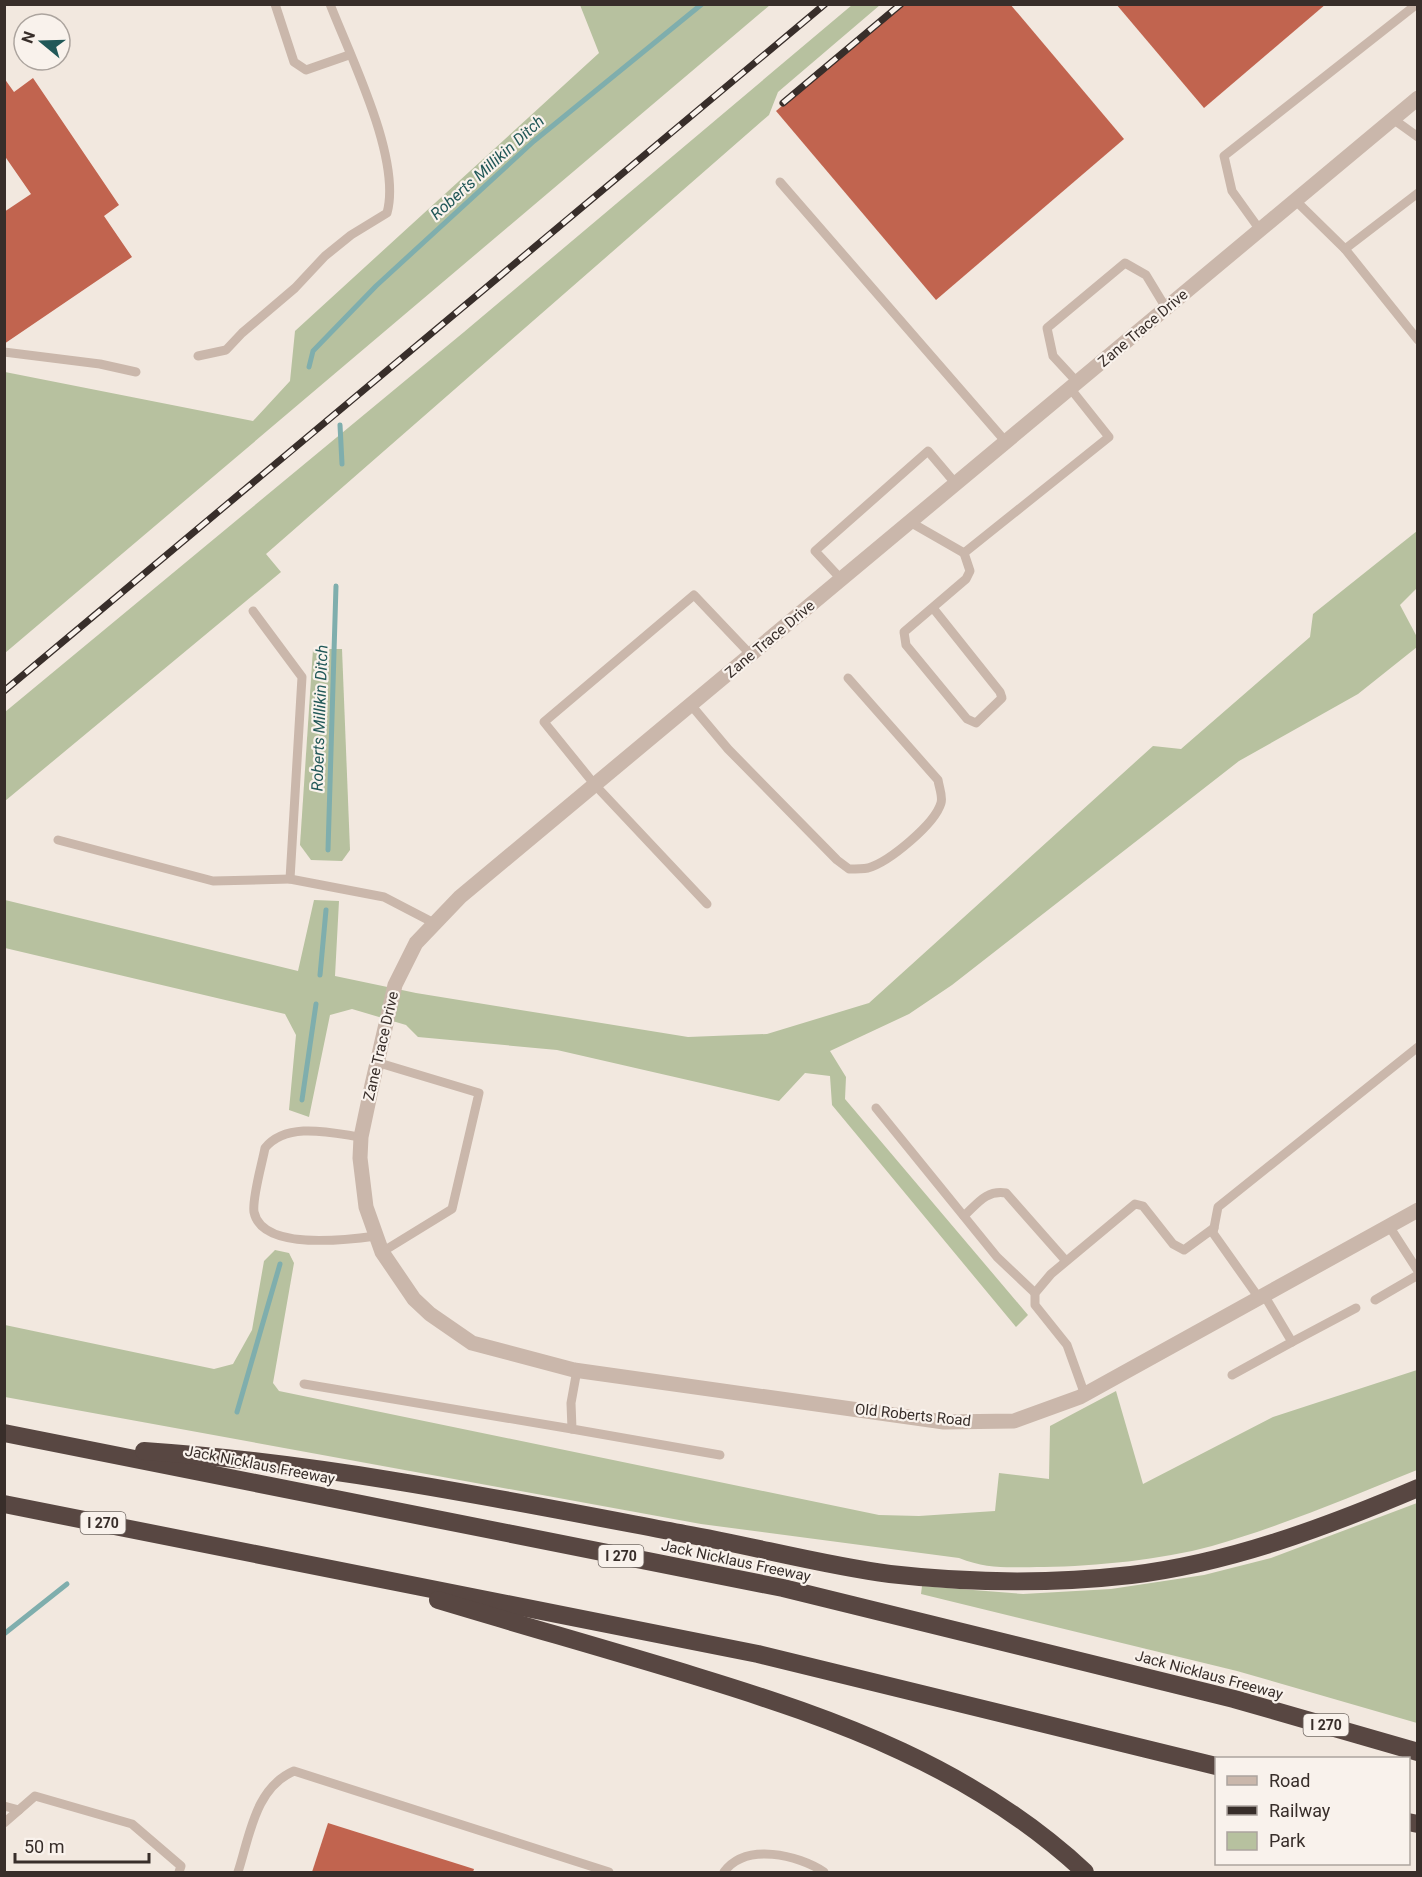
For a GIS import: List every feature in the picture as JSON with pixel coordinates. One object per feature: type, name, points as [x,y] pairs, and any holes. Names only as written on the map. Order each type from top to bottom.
[{"type":"highway","name":"Jack Nicklaus Freeway","points":[[4,1433],[783,1588],[1234,1699],[1418,1752]]},
{"type":"highway","points":[[70,1446],[225,1457],[573,1513],[889,1574],[978,1579],[1050,1581],[1132,1575],[1206,1561],[1316,1529],[1418,1488]]},
{"type":"highway","name":"I 270","points":[[4,1504],[758,1654],[1215,1766]]},
{"type":"highway","points":[[339,1569],[748,1692],[888,1743],[951,1774],[1004,1807],[1085,1872]]},
{"type":"street","name":"Zane Trace Drive","points":[[414,1299],[382,1252],[366,1207],[362,1179],[361,1137],[395,985],[416,943],[460,897],[1418,98]]},
{"type":"street","name":"Old Roberts Road","points":[[414,1299],[430,1314],[472,1343],[578,1370],[944,1422],[1014,1421],[1085,1395],[1418,1210]]},
{"type":"lane","points":[[275,4],[294,62],[306,70],[349,55]]},
{"type":"lane","points":[[198,356],[226,350],[242,333],[295,288],[325,256],[351,235],[387,213],[391,199],[383,142],[330,4]]},
{"type":"lane","points":[[1260,230],[1232,191],[1224,156],[1417,4]]},
{"type":"lane","points":[[1393,119],[1418,137]]},
{"type":"lane","points":[[780,182],[1005,442]]},
{"type":"lane","points":[[1345,249],[1418,193]]},
{"type":"lane","points":[[1295,200],[1345,249],[1418,340]]},
{"type":"lane","points":[[964,553],[1109,438],[1053,356],[1047,328],[1125,263],[1146,275],[1166,308]]},
{"type":"lane","points":[[4,352],[100,364],[136,372]]},
{"type":"lane","points":[[841,579],[815,551],[928,451],[956,484]]},
{"type":"lane","points":[[910,522],[964,553],[970,571],[966,579],[904,632],[906,645],[967,719],[976,723],[1002,698],[1000,692],[933,608]]},
{"type":"lane","points":[[707,904],[595,785],[544,722],[694,595],[752,654]]},
{"type":"lane","points":[[253,611],[302,677],[290,879]]},
{"type":"lane","points":[[691,705],[728,749],[837,860],[849,869],[867,868],[885,860],[906,843],[936,815],[942,800],[938,780],[848,678]]},
{"type":"lane","points":[[58,840],[213,882],[290,879],[384,897],[434,923]]},
{"type":"lane","points":[[1292,1342],[1262,1297],[1213,1233],[1218,1207],[1418,1047]]},
{"type":"lane","points":[[376,1062],[479,1093],[452,1209],[382,1252]]},
{"type":"lane","points":[[876,1108],[998,1257],[1035,1293]]},
{"type":"lane","points":[[361,1137],[314,1131],[292,1133],[269,1143],[265,1148],[254,1210],[259,1224],[270,1233],[340,1241],[376,1236]]},
{"type":"lane","points":[[964,1216],[985,1195],[995,1191],[1006,1193],[1066,1261]]},
{"type":"lane","points":[[1085,1395],[1067,1345],[1035,1305],[1035,1293],[1066,1261],[1136,1204],[1143,1206],[1173,1245],[1184,1250],[1214,1228]]},
{"type":"lane","points":[[1375,1300],[1418,1273],[1389,1226]]},
{"type":"lane","points":[[1233,1375],[1356,1308]]},
{"type":"lane","points":[[572,1429],[571,1402],[578,1370]]},
{"type":"lane","points":[[304,1384],[720,1455]]},
{"type":"lane","points":[[238,1872],[258,1810],[269,1787],[281,1777],[294,1771],[586,1868],[609,1872]]},
{"type":"lane","points":[[4,1823],[35,1796],[132,1824],[181,1866],[178,1872]]},
{"type":"lane","points":[[4,1806],[19,1810]]},
{"type":"lane","points":[[724,1872],[730,1864],[764,1853],[810,1863],[824,1872]]},
{"type":"green space","points":[[580,5],[770,5],[5,653],[5,372],[253,421],[290,381],[295,331],[599,53]]},
{"type":"green space","points":[[852,5],[880,5],[778,92],[769,115],[266,554],[281,572],[5,801],[5,712],[464,332]]},
{"type":"green space","points":[[1417,531],[1417,588],[1400,605],[1417,637],[1417,647],[1358,694],[1239,761],[952,985],[909,1014],[830,1051],[846,1077],[845,1099],[1028,1315],[1016,1327],[832,1105],[830,1076],[805,1073],[779,1101],[557,1050],[418,1037],[406,1025],[352,1009],[330,1015],[309,1117],[289,1110],[296,1035],[285,1014],[5,948],[5,900],[298,971],[314,900],[339,901],[335,976],[416,993],[688,1037],[767,1034],[869,1003],[1153,746],[1181,749],[1310,637],[1313,614]]},
{"type":"green space","points":[[313,649],[342,649],[350,850],[342,861],[311,860],[300,845]]},
{"type":"green space","points":[[275,1250],[289,1253],[294,1263],[273,1383],[279,1391],[879,1515],[919,1516],[995,1511],[999,1473],[1049,1479],[1050,1426],[1116,1391],[1143,1484],[1273,1417],[1417,1370],[1417,1470],[1290,1520],[1192,1551],[1107,1564],[1000,1567],[959,1558],[701,1524],[5,1397],[5,1325],[214,1369],[233,1364],[252,1330],[264,1261]]},
{"type":"green space","points":[[1417,1503],[1417,1723],[1237,1671],[921,1594],[922,1586],[1023,1594],[1111,1589],[1204,1575],[1271,1558]]},
{"type":"building","points":[[901,4],[1010,4],[1124,139],[936,300],[776,111]]},
{"type":"building","points":[[1116,4],[1326,4],[1204,108]]},
{"type":"building","points":[[4,78],[14,92],[33,78],[119,205],[104,216],[132,257],[4,344],[4,212],[31,194],[4,155]]},
{"type":"building","points":[[328,1823],[474,1869],[473,1872],[312,1872]]},
{"type":"waterway","name":"Roberts Millikin Ditch","points":[[309,367],[313,351],[376,286],[534,141],[702,4]]},
{"type":"waterway","name":"Roberts Millikin Ditch","points":[[340,425],[342,464]]},
{"type":"waterway","name":"Roberts Millikin Ditch","points":[[328,850],[336,586]]},
{"type":"waterway","name":"Roberts Millikin Ditch","points":[[320,975],[326,910]]},
{"type":"waterway","name":"Roberts Millikin Ditch","points":[[302,1100],[316,1004]]},
{"type":"waterway","name":"Roberts Millikin Ditch","points":[[237,1412],[280,1264]]},
{"type":"waterway","name":"Roberts Millikin Ditch","points":[[4,1634],[67,1584]]},
{"type":"railway","points":[[4,691],[825,4]]},
{"type":"railway","points":[[783,103],[901,4]]}]
